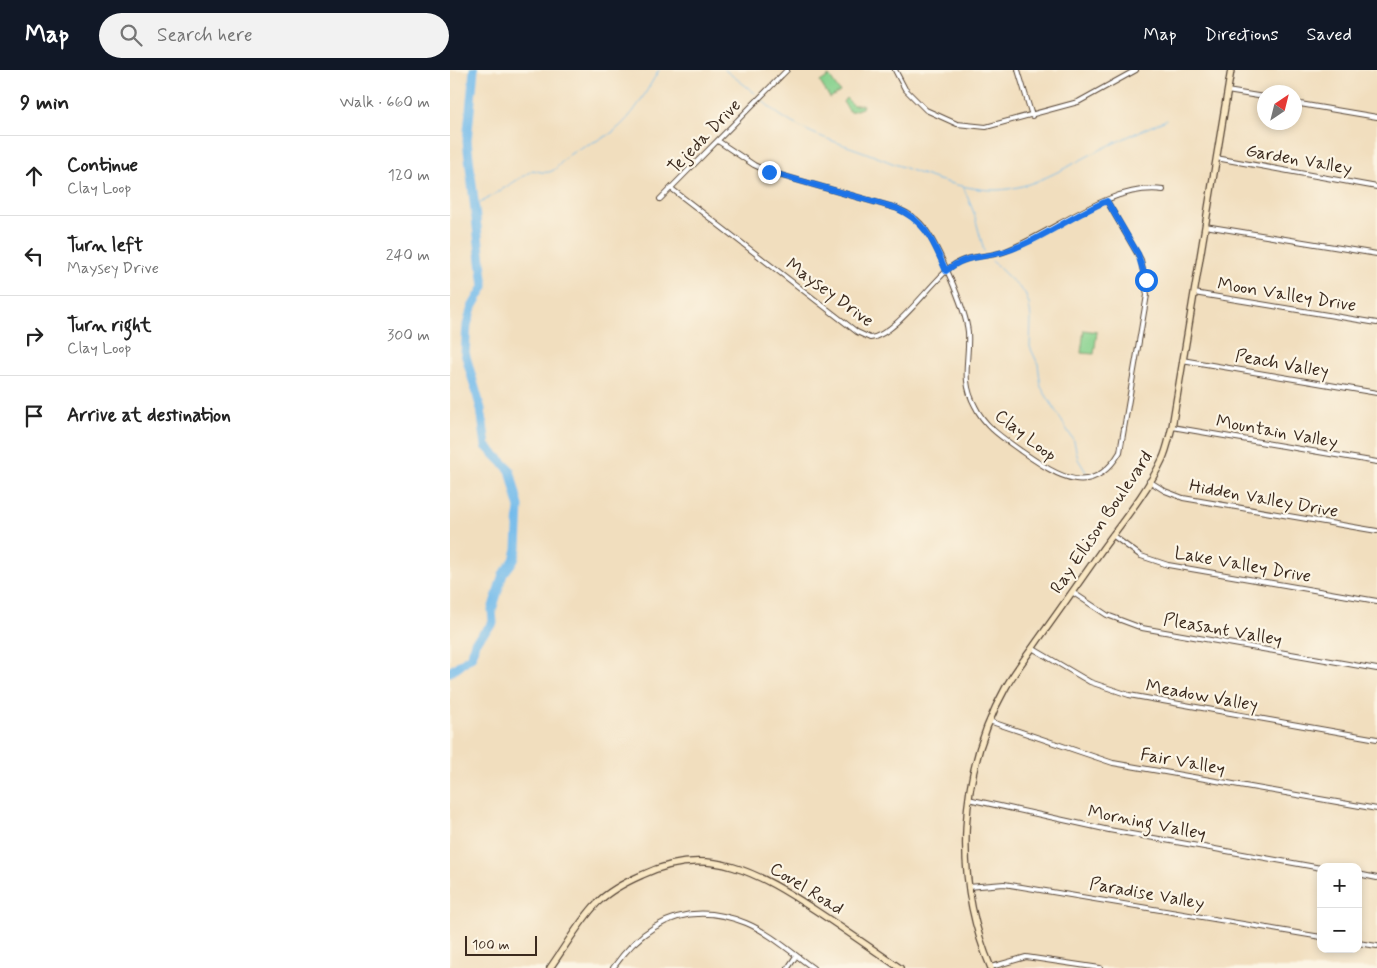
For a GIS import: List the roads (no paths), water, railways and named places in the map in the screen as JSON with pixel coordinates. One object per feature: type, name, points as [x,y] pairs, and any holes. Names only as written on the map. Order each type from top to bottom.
[{"type":"street","name":"Tejeda Drive","points":[[660,199],[672,189],[787,70]]},
{"type":"street","points":[[895,70],[905,88],[926,110],[958,124],[986,127],[1078,102],[1136,70]]},
{"type":"street","points":[[1018,70],[1032,116]]},
{"type":"street","name":"Ray Ellison Boulevard","points":[[991,967],[976,925],[968,887],[965,847],[968,800],[989,721],[1010,679],[1112,535],[1163,458],[1172,427],[1231,70]]},
{"type":"street","points":[[1228,91],[1257,96]]},
{"type":"street","points":[[1302,104],[1377,117]]},
{"type":"street","name":"Clay Loop","points":[[718,141],[754,165],[769,172],[896,208],[912,215],[925,229],[964,312],[968,330],[966,383],[971,399],[980,415],[998,435],[1053,473],[1070,479],[1092,477],[1112,464],[1123,445],[1147,295],[1141,260],[1107,201]]},
{"type":"street","name":"Garden Valley","points":[[1216,158],[1377,187]]},
{"type":"street","name":"Maysey Drive","points":[[672,189],[866,337],[876,337],[886,332],[946,271],[964,259],[995,254],[1022,244],[1107,201],[1141,188],[1163,190]]},
{"type":"street","points":[[1205,226],[1377,254]]},
{"type":"street","name":"Moon Valley Drive","points":[[1193,292],[1377,323]]},
{"type":"street","name":"Peach Valley","points":[[1182,360],[1377,393]]},
{"type":"street","name":"Mountain Valley","points":[[1172,427],[1377,462]]},
{"type":"street","name":"Hidden Valley Drive","points":[[1149,481],[1170,494],[1183,498],[1377,531]]},
{"type":"street","name":"Lake Valley Drive","points":[[1112,535],[1142,556],[1168,565],[1377,601]]},
{"type":"street","name":"Pleasant Valley","points":[[1072,592],[1107,615],[1142,628],[1377,669]]},
{"type":"street","name":"Meadow Valley","points":[[1032,648],[1090,682],[1129,696],[1377,739]]},
{"type":"street","name":"Fair Valley","points":[[989,721],[1113,763],[1377,809]]},
{"type":"street","name":"Morning Valley","points":[[968,800],[1109,830],[1317,867]]},
{"type":"street","name":"Covel Road","points":[[550,968],[590,912],[614,890],[650,871],[695,862],[730,866],[761,876],[783,888],[900,968]]},
{"type":"street","points":[[1362,875],[1377,878]]},
{"type":"street","name":"Paradise Valley","points":[[968,887],[995,883],[1013,885],[1317,936]]},
{"type":"street","points":[[613,968],[630,945],[650,929],[668,919],[698,914],[712,914],[746,924],[813,968]]},
{"type":"street","points":[[1362,944],[1377,946]]},
{"type":"street","points":[[788,968],[796,956]]},
{"type":"street","points":[[991,967],[1026,957],[1100,968]]},
{"type":"waterway","points":[[450,672],[472,656],[475,642],[493,623],[492,610],[503,574],[514,560],[517,549],[519,506],[510,470],[486,446],[481,409],[465,353],[467,325],[472,307],[484,287],[467,141],[474,70]]},
{"type":"waterway","points":[[474,207],[533,170],[547,172],[556,169],[566,157],[613,132],[634,111],[659,70]]},
{"type":"waterway","points":[[725,70],[755,93]]},
{"type":"waterway","points":[[763,101],[786,119],[824,138],[942,181],[991,190],[1030,184],[1166,120]]},
{"type":"waterway","points":[[963,186],[974,213],[984,251]]},
{"type":"waterway","points":[[992,261],[1025,293],[1031,318],[1030,347],[1038,364],[1041,387],[1074,441],[1078,459],[1086,472]]}]
